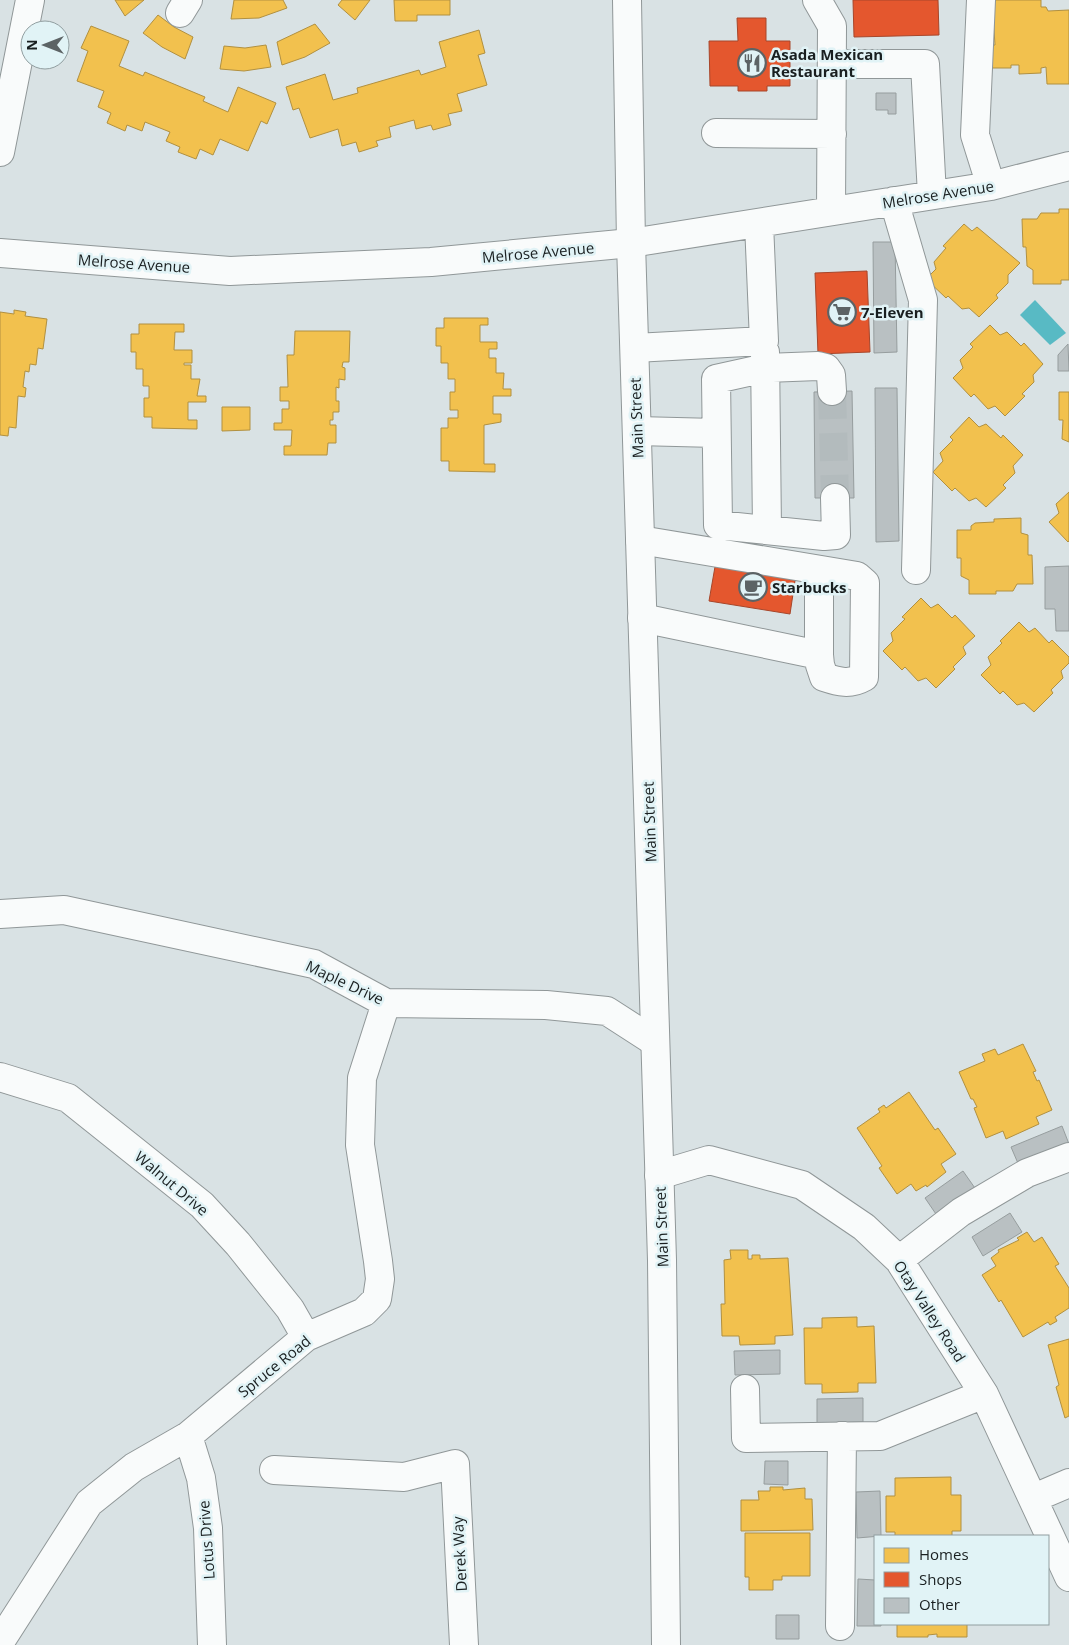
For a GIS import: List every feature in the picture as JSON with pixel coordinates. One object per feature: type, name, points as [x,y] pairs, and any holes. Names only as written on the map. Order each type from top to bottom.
[{"type":"street","points":[[0,152],[30,0]]},
{"type":"street","name":"Main Street","points":[[627,0],[631,244],[659,1175],[666,1645]]},
{"type":"street","points":[[817,0],[832,26],[832,211]]},
{"type":"street","points":[[981,0],[976,136],[991,186]]},
{"type":"street","points":[[832,64],[925,64],[932,195]]},
{"type":"street","points":[[716,132],[832,134]]},
{"type":"street","name":"Melrose Avenue","points":[[0,253],[230,271],[431,262],[631,244],[991,186],[1069,166]]},
{"type":"street","points":[[894,201],[923,300],[916,570]]},
{"type":"street","points":[[759,223],[766,368],[767,530]]},
{"type":"street","points":[[635,348],[764,341]]},
{"type":"street","points":[[832,391],[831,375],[826,368],[818,366],[766,368],[716,379],[718,525],[824,536],[836,534],[835,498]]},
{"type":"street","points":[[637,431],[716,433]]},
{"type":"street","points":[[640,540],[857,576],[865,583],[864,677],[854,683],[824,677],[820,665],[819,570]]},
{"type":"street","points":[[642,618],[819,655]]},
{"type":"street","name":"Maple Drive","points":[[0,914],[64,910],[314,964],[386,1003],[546,1005],[607,1011],[655,1042]]},
{"type":"street","name":"Spruce Road","points":[[0,1642],[89,1503],[134,1467],[188,1436],[306,1338],[364,1312],[377,1299],[380,1279],[378,1260],[360,1145],[362,1078],[386,1003]]},
{"type":"street","name":"Walnut Drive","points":[[0,1077],[68,1098],[202,1205],[238,1244],[290,1309],[306,1338]]},
{"type":"street","points":[[899,1260],[961,1212],[1026,1173],[1069,1157]]},
{"type":"street","name":"Otay Valley Road","points":[[659,1175],[710,1160],[802,1186],[864,1227],[899,1260],[984,1394],[1034,1498],[1069,1577]]},
{"type":"street","points":[[744,1389],[746,1438],[880,1436],[984,1394]]},
{"type":"street","name":"Lotus Drive","points":[[188,1436],[201,1478],[208,1528],[212,1645]]},
{"type":"street","points":[[840,1626],[842,1436]]},
{"type":"street","name":"Derek Way","points":[[274,1470],[404,1477],[455,1464],[464,1645]]},
{"type":"street","points":[[1034,1498],[1069,1483]]},
{"type":"water","points":[[1035,300],[1066,333],[1050,345],[1020,315]]},
{"type":"building: Homes","points":[[115,0],[144,0],[125,16]]},
{"type":"building: Homes","points":[[234,0],[283,0],[287,8],[259,18],[231,19]]},
{"type":"building: Homes","points":[[342,0],[370,0],[355,20],[338,5]]},
{"type":"building: Homes","points":[[394,0],[450,0],[450,15],[417,15],[417,21],[395,21]]},
{"type":"building: Homes","points":[[992,0],[1041,0],[1041,7],[1046,7],[1048,11],[1069,10],[1069,84],[1047,84],[1046,67],[1041,68],[1041,73],[1019,74],[1019,65],[1011,65],[1011,68],[992,68],[992,45],[995,45]]},
{"type":"building: Homes","points":[[158,15],[174,27],[193,37],[185,59],[162,47],[143,33]]},
{"type":"building: Homes","points":[[315,24],[330,43],[305,57],[282,65],[277,42]]},
{"type":"building: Homes","points":[[91,26],[129,41],[119,66],[143,76],[145,72],[205,97],[203,101],[228,112],[238,87],[276,103],[267,124],[261,121],[248,151],[220,139],[213,155],[200,149],[196,159],[178,152],[180,147],[166,141],[170,132],[145,122],[142,131],[127,125],[125,131],[107,123],[111,113],[98,107],[104,91],[77,81],[88,51],[81,48]]},
{"type":"building: Homes","points":[[479,30],[485,53],[478,55],[487,85],[457,94],[462,111],[448,114],[451,125],[433,130],[431,125],[416,129],[414,120],[389,127],[391,137],[376,141],[378,146],[359,152],[356,142],[342,146],[338,129],[310,138],[299,108],[293,110],[286,87],[325,74],[333,100],[358,93],[357,88],[419,70],[421,75],[446,67],[439,42]]},
{"type":"building: Homes","points":[[266,45],[271,67],[244,71],[220,69],[224,46],[245,48]]},
{"type":"building: Homes","points":[[1059,209],[1069,209],[1069,280],[1061,280],[1061,284],[1033,284],[1033,270],[1027,266],[1026,247],[1023,247],[1022,219],[1037,219],[1041,213],[1059,213]]},
{"type":"building: Homes","points":[[964,224],[972,231],[977,227],[1020,263],[1008,275],[1008,283],[996,295],[998,298],[979,317],[969,308],[962,309],[948,296],[946,298],[926,279],[936,269],[934,262],[946,248],[943,246]]},
{"type":"building: Homes","points":[[14,310],[26,312],[25,316],[47,319],[43,349],[38,348],[36,365],[30,364],[29,372],[25,371],[23,387],[26,388],[25,397],[18,396],[16,428],[9,427],[8,436],[0,435],[0,312],[14,314]]},
{"type":"building: Homes","points":[[444,318],[488,318],[488,325],[480,325],[480,342],[497,342],[497,349],[489,349],[489,358],[496,358],[496,373],[504,373],[503,389],[511,389],[511,396],[493,396],[493,414],[501,414],[501,422],[484,425],[484,464],[495,464],[495,472],[449,471],[449,461],[441,461],[441,428],[448,428],[448,418],[458,418],[458,410],[450,410],[450,392],[455,392],[455,379],[448,379],[448,363],[441,363],[441,346],[436,346],[436,328],[444,328]]},
{"type":"building: Homes","points":[[139,324],[184,324],[184,332],[175,332],[174,350],[192,350],[192,363],[184,363],[184,365],[191,365],[191,379],[200,379],[197,396],[206,396],[206,402],[188,402],[188,420],[197,420],[197,429],[152,428],[152,417],[144,417],[144,398],[149,398],[149,386],[143,386],[143,369],[136,369],[136,352],[131,352],[131,334],[139,334]]},
{"type":"building: Homes","points":[[990,325],[1000,335],[1007,332],[1021,346],[1024,343],[1043,364],[1033,375],[1034,382],[1022,394],[1025,396],[1005,416],[995,406],[988,409],[974,394],[971,397],[953,378],[963,368],[960,360],[973,347],[970,344]]},
{"type":"building: Homes","points":[[295,331],[350,331],[349,362],[343,362],[342,367],[345,368],[345,380],[339,379],[339,388],[336,387],[336,401],[339,401],[339,412],[333,412],[333,420],[330,420],[330,425],[336,425],[336,443],[328,443],[327,455],[284,455],[284,446],[291,446],[292,430],[274,430],[274,423],[282,423],[282,409],[289,409],[289,401],[280,401],[280,387],[288,387],[287,355],[294,355]]},
{"type":"building: Homes","points":[[1059,392],[1069,392],[1069,442],[1062,439],[1063,420],[1059,420]]},
{"type":"building: Homes","points":[[222,407],[250,407],[250,430],[222,431]]},
{"type":"building: Homes","points":[[969,417],[979,427],[986,424],[1001,438],[1003,435],[1023,455],[1013,466],[1015,473],[1003,485],[1006,488],[986,507],[976,498],[969,501],[955,488],[952,491],[933,472],[943,461],[940,453],[953,440],[950,437]]},
{"type":"building: Homes","points":[[1069,492],[1068,542],[1049,522],[1059,513],[1056,504]]},
{"type":"building: Homes","points":[[1021,518],[1021,533],[1028,535],[1028,555],[1032,555],[1033,584],[1017,584],[1013,591],[996,591],[996,594],[969,594],[969,580],[961,576],[961,558],[957,558],[957,530],[971,530],[971,526],[975,523],[994,522],[994,519]]},
{"type":"building: Homes","points":[[921,598],[931,608],[938,604],[952,618],[955,615],[975,636],[963,647],[966,654],[953,667],[955,669],[936,688],[926,678],[918,681],[905,667],[902,670],[883,651],[893,641],[891,633],[905,619],[902,617]]},
{"type":"building: Homes","points":[[1019,622],[1029,632],[1035,628],[1049,643],[1052,640],[1069,657],[1069,663],[1061,671],[1063,678],[1051,690],[1053,693],[1034,712],[1024,703],[1017,705],[1003,691],[1000,694],[981,675],[991,665],[988,657],[1002,643],[1000,641]]},
{"type":"building: Homes","points":[[1023,1044],[1036,1071],[1033,1072],[1037,1081],[1039,1080],[1052,1110],[1036,1117],[1039,1124],[1006,1139],[1003,1131],[986,1138],[974,1108],[977,1107],[973,1099],[971,1099],[959,1072],[985,1061],[982,1054],[995,1049],[998,1055]]},
{"type":"building: Homes","points":[[909,1092],[935,1130],[938,1128],[956,1154],[941,1164],[946,1172],[927,1187],[926,1185],[916,1191],[911,1184],[897,1194],[879,1168],[882,1166],[857,1128],[880,1112],[878,1109],[884,1105],[886,1108]]},
{"type":"building: Homes","points":[[1027,1232],[1034,1242],[1042,1237],[1059,1264],[1055,1266],[1069,1288],[1069,1308],[1055,1317],[1057,1321],[1050,1325],[1048,1322],[1023,1337],[1001,1300],[999,1302],[982,1275],[996,1266],[991,1258],[999,1252],[998,1250],[1019,1240],[1017,1238]]},
{"type":"building: Homes","points":[[730,1250],[748,1250],[748,1259],[752,1259],[752,1255],[760,1255],[760,1259],[788,1258],[793,1335],[775,1336],[775,1344],[740,1345],[739,1336],[722,1336],[721,1304],[725,1304],[724,1260],[731,1259]]},
{"type":"building: Homes","points":[[857,1317],[857,1327],[874,1326],[876,1383],[858,1383],[858,1392],[822,1393],[822,1384],[805,1384],[804,1328],[822,1328],[822,1318]]},
{"type":"building: Homes","points":[[1069,1339],[1069,1416],[1065,1418],[1056,1387],[1059,1385],[1048,1345]]},
{"type":"building: Homes","points":[[951,1477],[951,1495],[961,1495],[961,1531],[952,1531],[952,1535],[895,1535],[895,1532],[886,1532],[886,1496],[895,1496],[895,1478]]},
{"type":"building: Homes","points":[[770,1487],[783,1487],[783,1490],[805,1488],[805,1499],[812,1499],[813,1530],[741,1531],[741,1500],[759,1500],[758,1491],[770,1491]]},
{"type":"building: Homes","points":[[745,1533],[810,1533],[810,1576],[782,1576],[782,1580],[773,1580],[773,1590],[749,1590],[749,1577],[745,1577]]},
{"type":"building: Homes","points":[[897,1625],[967,1625],[967,1637],[937,1637],[937,1634],[928,1635],[928,1637],[897,1637]]},
{"type":"building: Shops","points":[[853,0],[938,0],[939,35],[854,37]]},
{"type":"building: Shops","points":[[737,18],[766,18],[766,41],[790,41],[790,86],[767,86],[767,91],[738,91],[738,86],[710,86],[709,41],[738,41]]},
{"type":"building: Shops","name":"7-Eleven","points":[[867,271],[870,352],[818,354],[815,273]]},
{"type":"building: Shops","name":"Starbucks","points":[[716,561],[796,574],[790,614],[709,601]]},
{"type":"building: Other","points":[[876,93],[896,93],[896,114],[888,114],[888,110],[876,110]]},
{"type":"building: Other","points":[[873,242],[895,242],[897,352],[874,353]]},
{"type":"building: Other","points":[[1068,344],[1069,371],[1058,371],[1058,355]]},
{"type":"building: Other","points":[[875,388],[897,388],[899,541],[876,542]]},
{"type":"building: Other","points":[[852,391],[854,498],[815,498],[814,392]]},
{"type":"building: Other","points":[[1069,566],[1069,631],[1056,631],[1055,609],[1045,609],[1045,567]]},
{"type":"building: Other","points":[[1062,1126],[1069,1144],[1020,1168],[1011,1147]]},
{"type":"building: Other","points":[[963,1171],[977,1191],[938,1217],[925,1198]]},
{"type":"building: Other","points":[[1010,1213],[1022,1232],[983,1256],[972,1237]]},
{"type":"building: Other","points":[[780,1350],[780,1374],[735,1375],[734,1351]]},
{"type":"building: Other","points":[[863,1398],[863,1422],[817,1423],[817,1399]]},
{"type":"building: Other","points":[[765,1461],[788,1461],[788,1485],[764,1484]]},
{"type":"building: Other","points":[[880,1491],[881,1535],[857,1538],[856,1492]]},
{"type":"building: Other","points":[[858,1579],[874,1580],[874,1625],[881,1626],[857,1626]]},
{"type":"building: Other","points":[[776,1615],[799,1615],[799,1639],[776,1639]]},
{"type":"tunnel","points":[[832,391],[835,498]]},
{"type":"place","name":"Asada Mexican Restaurant","points":[[752,63]]},
{"type":"place","name":"7-Eleven","points":[[842,312]]},
{"type":"place","name":"Starbucks","points":[[753,587]]}]
